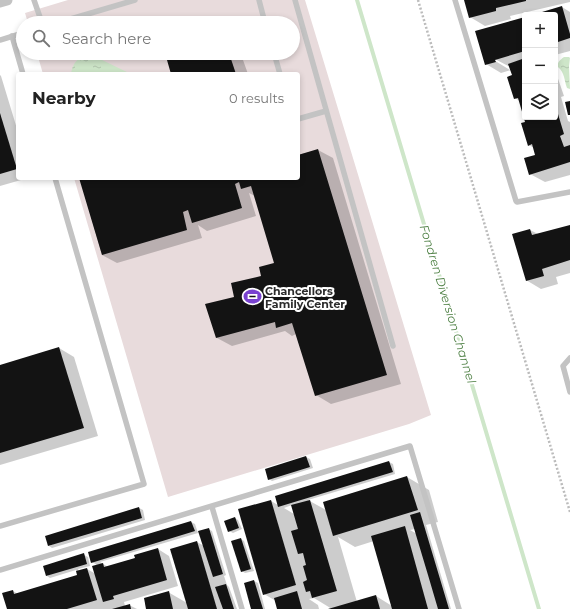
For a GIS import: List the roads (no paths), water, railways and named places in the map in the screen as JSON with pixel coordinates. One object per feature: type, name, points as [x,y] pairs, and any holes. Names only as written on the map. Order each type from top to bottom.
[{"type":"street","points":[[0,2],[7,0]]},
{"type":"lane","points":[[34,0],[40,16]]},
{"type":"lane","points":[[81,16],[135,0]]},
{"type":"lane","points":[[259,0],[263,16]]},
{"type":"lane","points":[[295,0],[299,16]]},
{"type":"lane","points":[[455,0],[516,201],[570,192]]},
{"type":"lane","points":[[300,18],[393,346]]},
{"type":"lane","points":[[0,40],[16,35]]},
{"type":"lane","points":[[12,36],[16,50]]},
{"type":"lane","points":[[19,60],[22,72]]},
{"type":"lane","points":[[276,60],[279,72]]},
{"type":"lane","points":[[300,118],[326,111]]},
{"type":"lane","points":[[0,526],[144,484],[56,180]]},
{"type":"lane","points":[[570,358],[563,366],[570,392]]},
{"type":"lane","points":[[0,570],[410,446],[459,609]]},
{"type":"lane","points":[[212,507],[242,609]]},
{"type":"water","points":[[564,57],[570,58],[570,89],[567,88],[563,74],[558,67],[558,62]]},
{"type":"water","points":[[102,60],[127,72],[71,72],[76,61]]},
{"type":"waterway","name":"Fondren Diversion Channel","points":[[357,0],[539,609]]},
{"type":"place","name":"Chancellors Family Center","points":[[252,297]]}]
